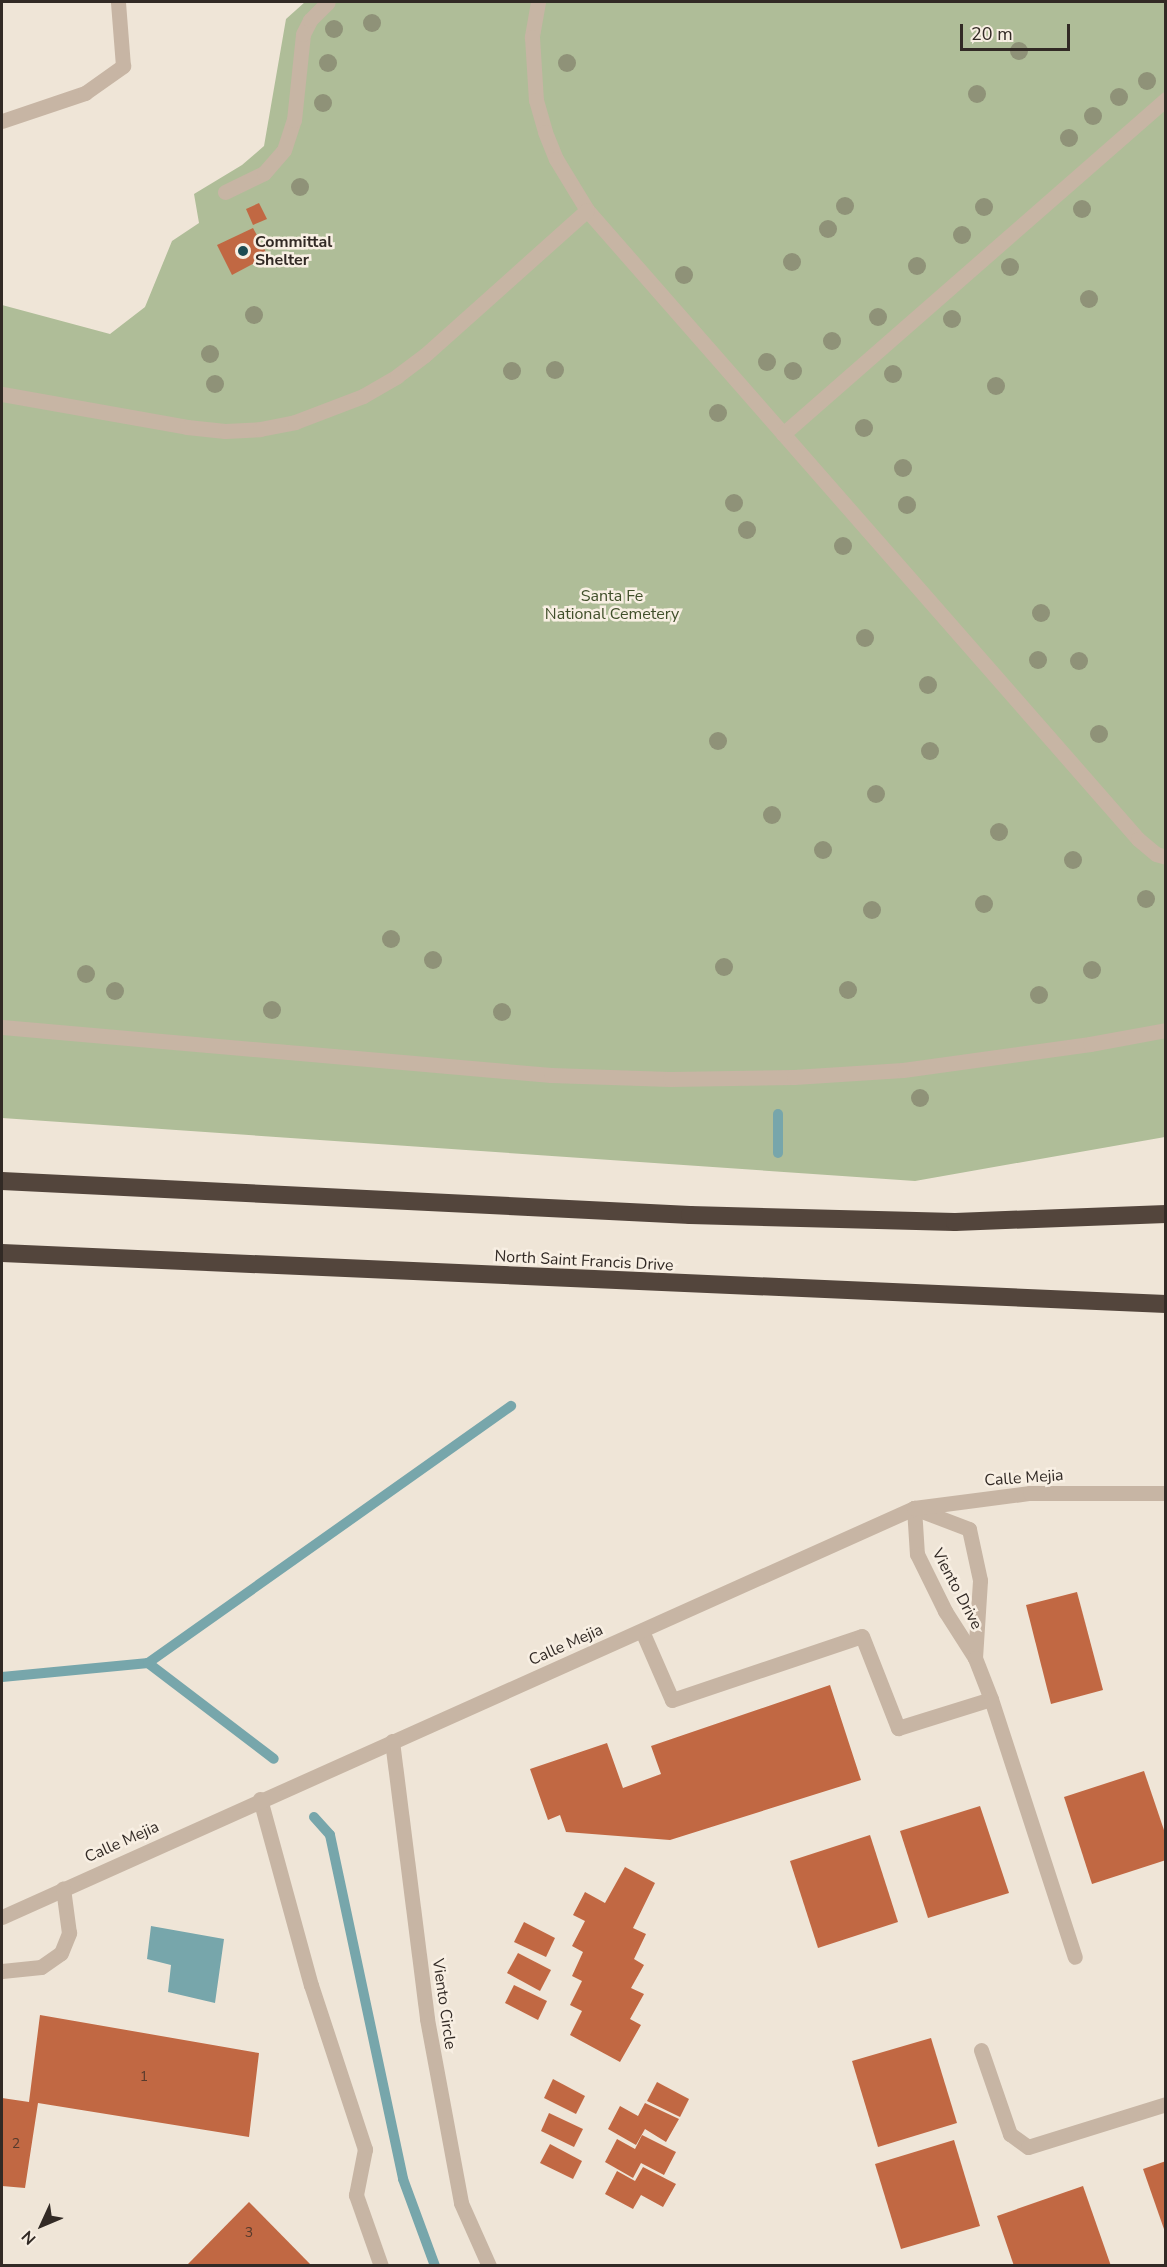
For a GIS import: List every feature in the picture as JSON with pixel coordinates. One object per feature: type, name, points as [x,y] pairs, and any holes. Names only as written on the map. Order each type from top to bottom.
[{"type":"highway","points":[[2,1181],[690,1215],[955,1222],[1166,1214]]},
{"type":"highway","name":"North Saint Francis Drive","points":[[2,1253],[1166,1304]]},
{"type":"street","points":[[2,121],[84,93],[123,66],[118,2]]},
{"type":"street","points":[[225,192],[264,173],[284,150],[294,120],[303,34],[310,20],[328,2]]},
{"type":"street","points":[[533,3],[532,37],[536,100],[556,159],[588,210],[1138,839],[1156,854],[1166,857]]},
{"type":"street","points":[[783,434],[1166,99]]},
{"type":"street","points":[[2,394],[216,430],[260,429],[295,422],[346,404],[398,376],[425,355],[588,210]]},
{"type":"street","points":[[2,1027],[551,1076],[670,1079],[794,1077],[903,1070],[1079,1046],[1166,1030]]},
{"type":"street","name":"Calle Mejia","points":[[2,1917],[260,1799],[642,1631],[914,1508],[1030,1493],[1166,1493]]},
{"type":"street","name":"Viento Drive","points":[[975,1658],[980,1580],[969,1529],[914,1508],[917,1554],[945,1611],[975,1658],[991,1699],[1075,1957]]},
{"type":"street","points":[[642,1631],[672,1700],[862,1636],[898,1728],[991,1699]]},
{"type":"street","name":"Viento Circle","points":[[392,1741],[427,2019],[461,2203],[489,2265]]},
{"type":"street","points":[[260,1799],[311,1985],[365,2149],[356,2195],[381,2265]]},
{"type":"street","points":[[2,1971],[41,1967],[61,1953],[69,1933],[63,1888]]},
{"type":"street","points":[[981,2050],[1010,2134],[1028,2147],[1166,2104]]},
{"type":"green space","name":"Santa Fe National Cemetery","points":[[305,2],[1165,2],[1165,1137],[915,1181],[2,1118],[2,305],[110,334],[145,307],[172,241],[199,223],[194,194],[242,165],[264,146],[286,19]]},
{"type":"water","points":[[151,1926],[224,1939],[215,2003],[168,1992],[171,1965],[147,1959]]},
{"type":"building","points":[[259,203],[267,219],[253,225],[246,209]]},
{"type":"building","name":"Committal Shelter","points":[[253,228],[268,256],[232,275],[217,245]]},
{"type":"building","points":[[1077,1592],[1103,1690],[1051,1704],[1026,1605]]},
{"type":"building","points":[[830,1685],[861,1780],[670,1840],[566,1832],[560,1815],[548,1820],[530,1769],[607,1743],[623,1788],[661,1774],[651,1746]]},
{"type":"building","points":[[1144,1771],[1166,1836],[1166,1860],[1092,1884],[1064,1797]]},
{"type":"building","points":[[980,1806],[1009,1893],[928,1918],[900,1831]]},
{"type":"building","points":[[870,1835],[898,1922],[818,1948],[790,1861]]},
{"type":"building","points":[[625,1867],[655,1883],[633,1928],[646,1934],[634,1959],[644,1965],[631,1988],[644,1994],[630,2019],[641,2025],[620,2062],[570,2035],[582,2011],[570,2005],[582,1981],[572,1976],[583,1952],[572,1946],[585,1921],[573,1915],[585,1892],[605,1903]]},
{"type":"building","points":[[524,1922],[555,1938],[546,1957],[514,1942]]},
{"type":"building","points":[[518,1953],[551,1970],[540,1991],[507,1973]]},
{"type":"building","points":[[514,1985],[547,2001],[538,2020],[505,2003]]},
{"type":"building","points":[[40,2015],[259,2053],[249,2137],[38,2103],[25,2188],[2,2186],[2,2098],[29,2102]]},
{"type":"building","points":[[931,2038],[957,2123],[878,2147],[852,2061]]},
{"type":"building","points":[[553,2079],[585,2096],[576,2114],[544,2098]]},
{"type":"building","points":[[657,2082],[689,2099],[680,2117],[647,2101]]},
{"type":"building","points":[[645,2103],[679,2119],[666,2142],[645,2129],[636,2145],[608,2129],[620,2106],[638,2116]]},
{"type":"building","points":[[549,2113],[583,2129],[574,2147],[541,2131]]},
{"type":"building","points":[[642,2135],[676,2152],[664,2175],[641,2163],[633,2178],[605,2162],[617,2139],[635,2149]]},
{"type":"building","points":[[954,2140],[980,2226],[901,2249],[875,2164]]},
{"type":"building","points":[[550,2144],[582,2161],[573,2179],[540,2163]]},
{"type":"building","points":[[1166,2161],[1166,2232],[1165,2232],[1143,2169]]},
{"type":"building","points":[[643,2167],[676,2184],[663,2207],[641,2195],[633,2209],[605,2194],[617,2171],[635,2181]]},
{"type":"building","points":[[1083,2186],[1111,2266],[1014,2266],[997,2216]]},
{"type":"building","points":[[249,2202],[312,2266],[188,2264]]},
{"type":"waterway","points":[[778,1114],[778,1153]]},
{"type":"waterway","points":[[2,1677],[148,1663],[511,1406]]},
{"type":"waterway","points":[[148,1663],[274,1759]]},
{"type":"waterway","points":[[314,1817],[330,1835],[403,2179],[435,2266]]},
{"type":"place","name":"Committal Shelter","points":[[243,251]]}]
